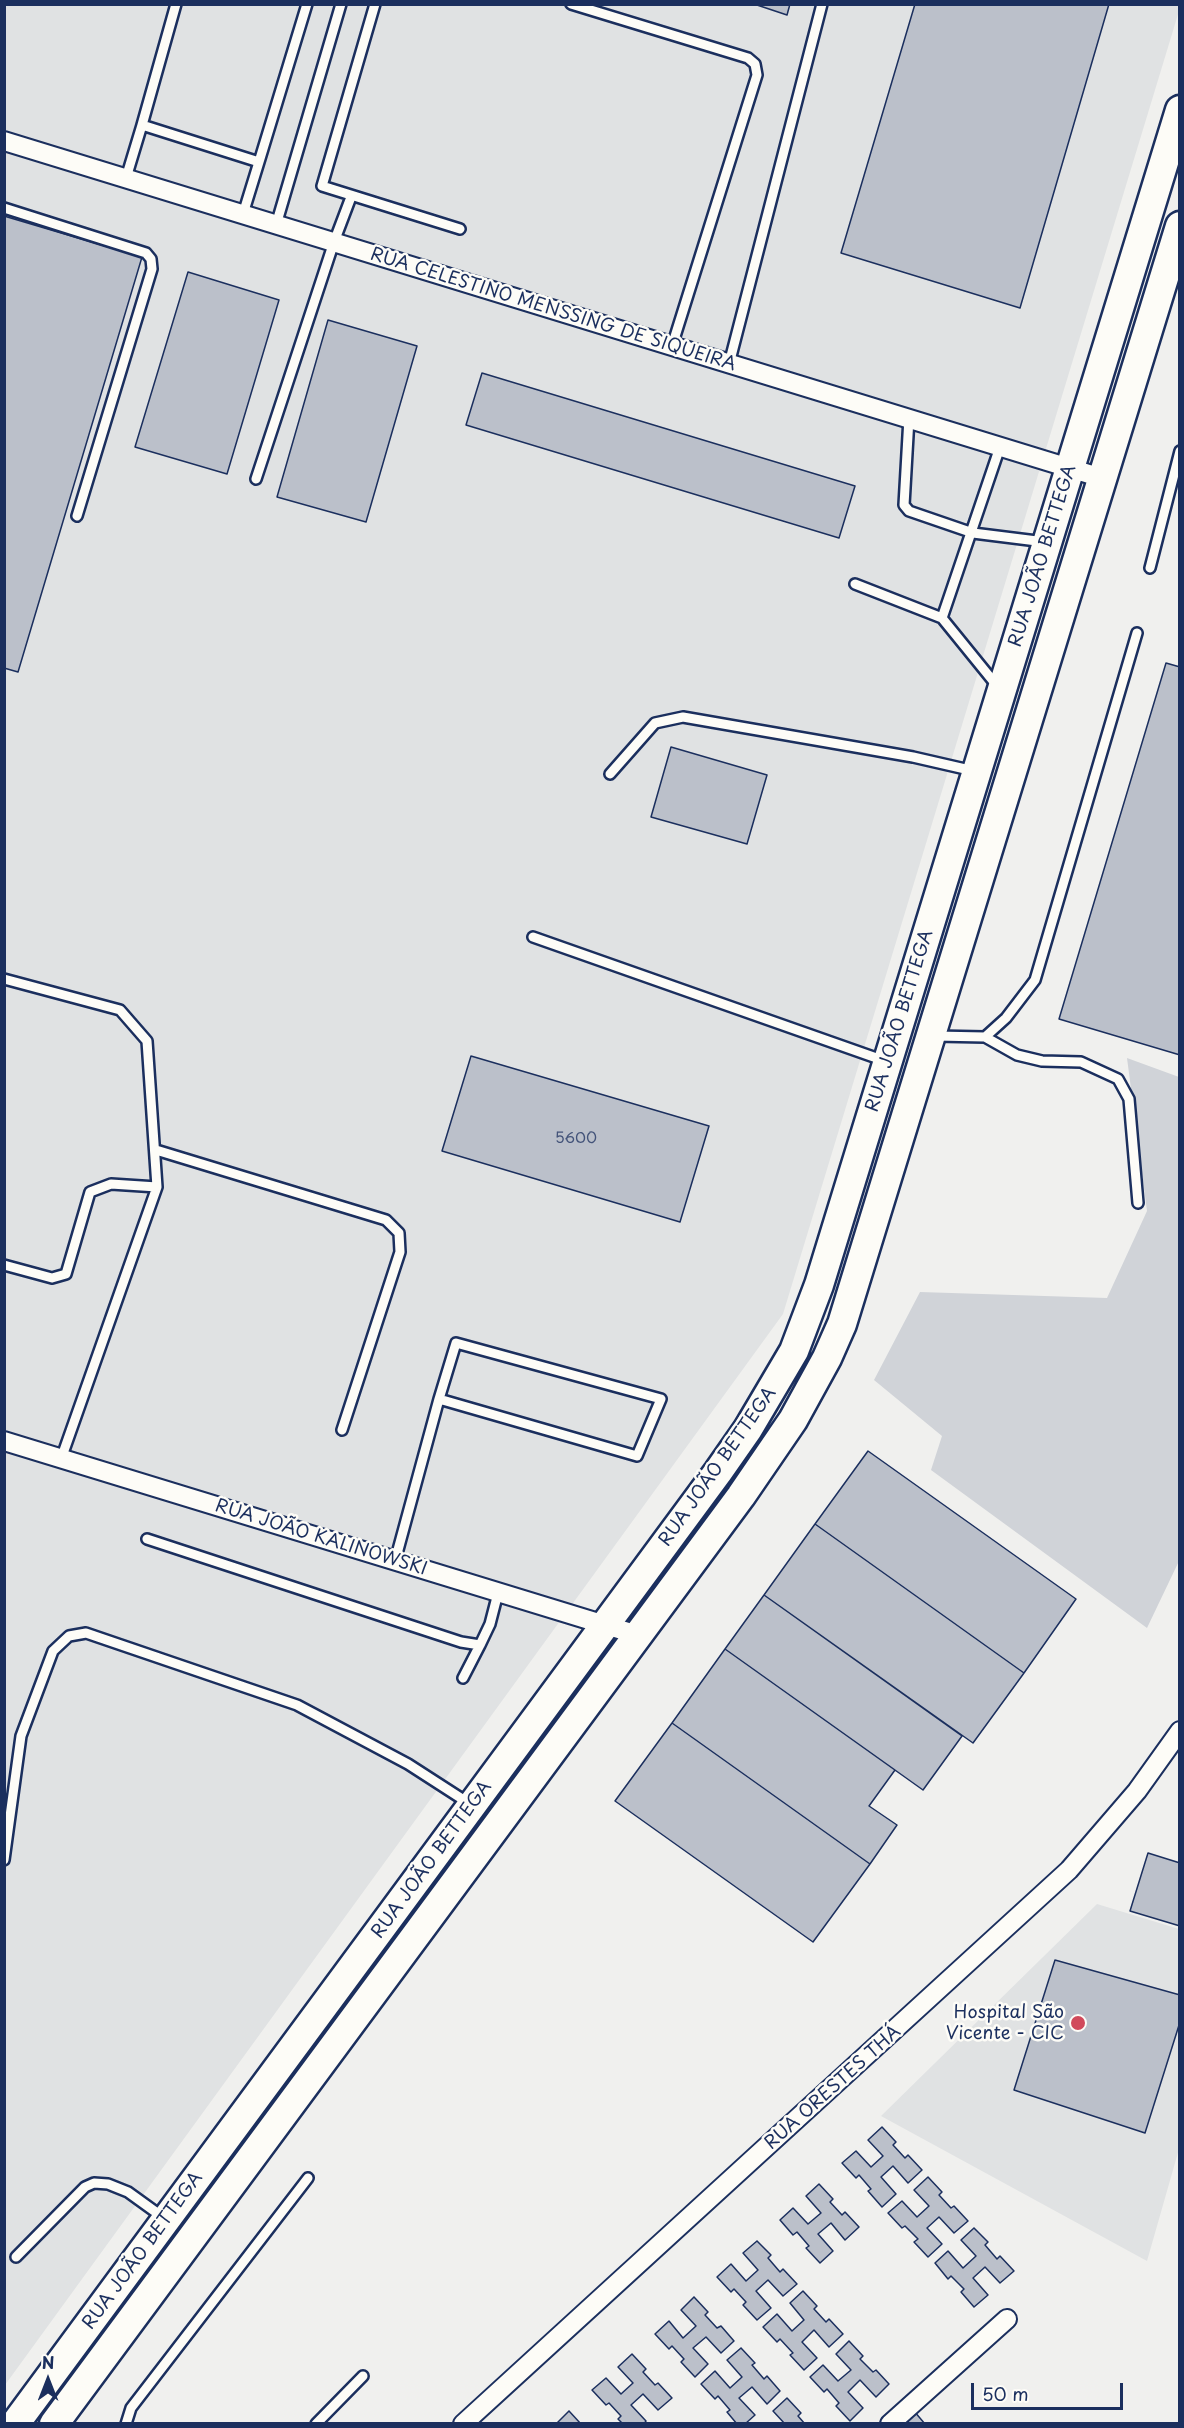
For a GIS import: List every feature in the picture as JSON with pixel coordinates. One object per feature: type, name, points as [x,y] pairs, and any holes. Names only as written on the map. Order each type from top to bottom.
[{"type":"main road","name":"RUA JOÃO BETTEGA","points":[[15,2424],[724,1464],[775,1386],[794,1351],[819,1285],[1179,110]]},
{"type":"main road","name":"RUA JOÃO BETTEGA","points":[[54,2424],[770,1456],[827,1358],[842,1324],[1179,226]]},
{"type":"street","name":"RUA CELESTINO MENSSING DE SIQUEIRA","points":[[4,141],[1102,478]]},
{"type":"street","name":"RUA JOÃO KALINOWSKI","points":[[4,1441],[638,1635]]},
{"type":"street","name":"RUA ORESTES THÁ","points":[[463,2424],[1070,1870],[1137,1791],[1179,1731]]},
{"type":"street","points":[[890,2424],[1007,2319]]},
{"type":"lane","points":[[126,178],[176,4]]},
{"type":"lane","points":[[243,214],[307,4]]},
{"type":"lane","points":[[276,225],[341,4]]},
{"type":"lane","points":[[375,4],[322,184],[324,188],[351,197],[460,229]]},
{"type":"lane","points":[[571,4],[748,58],[755,64],[757,75],[672,346]]},
{"type":"lane","points":[[729,364],[822,4]]},
{"type":"lane","points":[[142,125],[259,162]]},
{"type":"lane","points":[[256,479],[351,197]]},
{"type":"lane","points":[[4,208],[146,253],[151,259],[152,269],[77,516]]},
{"type":"lane","points":[[909,418],[904,505],[909,511],[973,533],[1047,542]]},
{"type":"lane","points":[[942,618],[973,533],[1000,447]]},
{"type":"lane","points":[[1150,568],[1179,452]]},
{"type":"lane","points":[[855,584],[942,618],[1001,691]]},
{"type":"lane","points":[[985,1036],[1006,1018],[1035,980],[1137,633]]},
{"type":"lane","points":[[610,774],[655,723],[683,717],[913,757],[977,771]]},
{"type":"lane","points":[[533,937],[888,1062]]},
{"type":"lane","points":[[4,979],[120,1010],[147,1041],[157,1187],[61,1459]]},
{"type":"lane","points":[[930,1036],[985,1036],[1017,1055],[1042,1061],[1081,1062],[1118,1079],[1129,1100],[1138,1203]]},
{"type":"lane","points":[[156,1150],[386,1220],[399,1233],[400,1252],[342,1430]]},
{"type":"lane","points":[[4,1265],[52,1278],[66,1274],[90,1192],[111,1184],[157,1187]]},
{"type":"lane","points":[[395,1561],[439,1399],[456,1343],[661,1399],[637,1456],[439,1399]]},
{"type":"lane","points":[[147,1539],[461,1642],[480,1646]]},
{"type":"lane","points":[[463,1678],[480,1646],[498,1593]]},
{"type":"lane","points":[[4,1860],[21,1736],[53,1651],[69,1636],[86,1633],[297,1706],[408,1764],[472,1805]]},
{"type":"lane","points":[[126,2424],[131,2408],[308,2178]]},
{"type":"lane","points":[[16,2257],[85,2187],[94,2183],[108,2184],[128,2192],[166,2219]]},
{"type":"lane","points":[[316,2424],[363,2376]]},
{"type":"shaded area","points":[[5,5],[1179,5],[1179,11],[783,1314],[5,2385]]},
{"type":"shaded area","points":[[1127,1058],[1179,1077],[1179,1561],[1147,1628],[931,1470],[942,1436],[874,1380],[920,1292],[1107,1298],[1147,1211]]},
{"type":"shaded area","name":"Hospital São Vicente - CIC","points":[[1097,1904],[1179,1929],[1179,2149],[1147,2261],[881,2116]]},
{"type":"building","points":[[754,4],[790,4],[787,15]]},
{"type":"building","points":[[915,4],[1109,4],[1020,308],[841,253]]},
{"type":"building","points":[[4,216],[142,257],[18,672],[4,668]]},
{"type":"building","points":[[188,272],[279,300],[227,474],[135,447]]},
{"type":"building","points":[[328,320],[417,346],[366,522],[277,497]]},
{"type":"building","points":[[482,373],[855,486],[839,538],[466,425]]},
{"type":"building","points":[[1166,663],[1180,667],[1180,1055],[1059,1019]]},
{"type":"building","points":[[671,747],[767,775],[747,844],[651,817]]},
{"type":"building","points":[[471,1056],[709,1126],[680,1222],[442,1151]]},
{"type":"building","points":[[868,1451],[1076,1599],[1024,1673],[815,1524]]},
{"type":"building","points":[[815,1524],[1024,1673],[973,1743],[764,1595]]},
{"type":"building","points":[[764,1595],[962,1736],[923,1790],[725,1649]]},
{"type":"building","points":[[725,1649],[895,1770],[869,1806],[897,1825],[870,1864],[672,1723]]},
{"type":"building","points":[[672,1723],[870,1864],[813,1942],[615,1801]]},
{"type":"building","points":[[1148,1853],[1180,1863],[1180,1926],[1130,1911]]},
{"type":"building","points":[[1055,1960],[1180,1995],[1180,2022],[1145,2133],[1014,2090]]},
{"type":"building","points":[[882,2127],[896,2142],[893,2145],[905,2158],[908,2155],[922,2170],[908,2183],[893,2166],[881,2177],[896,2194],[882,2207],[868,2191],[871,2189],[859,2175],[856,2178],[842,2163],[856,2151],[871,2167],[883,2156],[868,2140]]},
{"type":"building","points":[[928,2177],[942,2192],[939,2195],[951,2208],[954,2206],[968,2221],[954,2233],[939,2217],[927,2228],[942,2244],[928,2257],[914,2242],[918,2239],[905,2226],[902,2228],[888,2213],[902,2201],[917,2217],[929,2206],[914,2190]]},
{"type":"building","points":[[819,2184],[833,2199],[830,2202],[842,2215],[845,2212],[859,2227],[845,2240],[831,2223],[818,2234],[833,2251],[820,2263],[806,2248],[809,2246],[797,2232],[793,2235],[780,2220],[793,2208],[808,2224],[821,2213],[806,2196]]},
{"type":"building","points":[[974,2228],[988,2242],[985,2245],[997,2259],[1000,2256],[1014,2271],[1000,2283],[985,2267],[973,2278],[988,2295],[974,2307],[961,2292],[964,2289],[951,2276],[948,2279],[935,2263],[948,2251],[963,2268],[976,2256],[961,2240]]},
{"type":"building","points":[[757,2241],[771,2255],[768,2258],[780,2272],[783,2269],[797,2284],[783,2296],[768,2280],[756,2291],[771,2308],[757,2320],[743,2305],[746,2302],[734,2289],[731,2292],[717,2277],[731,2264],[746,2281],[758,2270],[743,2253]]},
{"type":"building","points":[[803,2291],[817,2306],[814,2309],[826,2322],[829,2319],[843,2334],[829,2347],[814,2330],[802,2342],[817,2358],[804,2370],[790,2355],[793,2353],[780,2339],[777,2342],[763,2327],[777,2314],[792,2331],[804,2320],[790,2303]]},
{"type":"building","points":[[694,2297],[708,2312],[705,2315],[717,2328],[721,2326],[734,2341],[721,2353],[706,2337],[693,2348],[708,2364],[695,2377],[681,2362],[684,2359],[672,2346],[669,2349],[655,2334],[669,2321],[683,2338],[696,2326],[681,2310]]},
{"type":"building","points":[[849,2341],[863,2356],[860,2359],[873,2372],[876,2370],[889,2384],[876,2397],[860,2380],[848,2392],[863,2408],[850,2421],[836,2406],[839,2403],[827,2389],[824,2392],[810,2377],[823,2365],[838,2381],[851,2370],[836,2354]]},
{"type":"building","points":[[741,2348],[755,2363],[752,2365],[764,2379],[767,2376],[780,2391],[767,2404],[752,2387],[739,2398],[755,2415],[745,2424],[737,2424],[727,2412],[730,2410],[718,2396],[715,2399],[701,2384],[715,2371],[730,2388],[742,2377],[727,2360]]},
{"type":"building","points":[[632,2354],[646,2369],[643,2372],[655,2385],[658,2383],[672,2398],[658,2410],[643,2394],[631,2405],[646,2421],[644,2424],[623,2424],[618,2419],[621,2416],[609,2403],[606,2405],[592,2390],[606,2378],[621,2394],[633,2383],[618,2367]]},
{"type":"building","points":[[787,2398],[801,2413],[798,2416],[805,2424],[785,2424],[773,2411]]},
{"type":"building","points":[[569,2411],[581,2424],[556,2424]]},
{"type":"building","points":[[914,2411],[925,2424],[900,2424]]},
{"type":"place","name":"Hospital São Vicente - CIC","points":[[1078,2023]]}]
